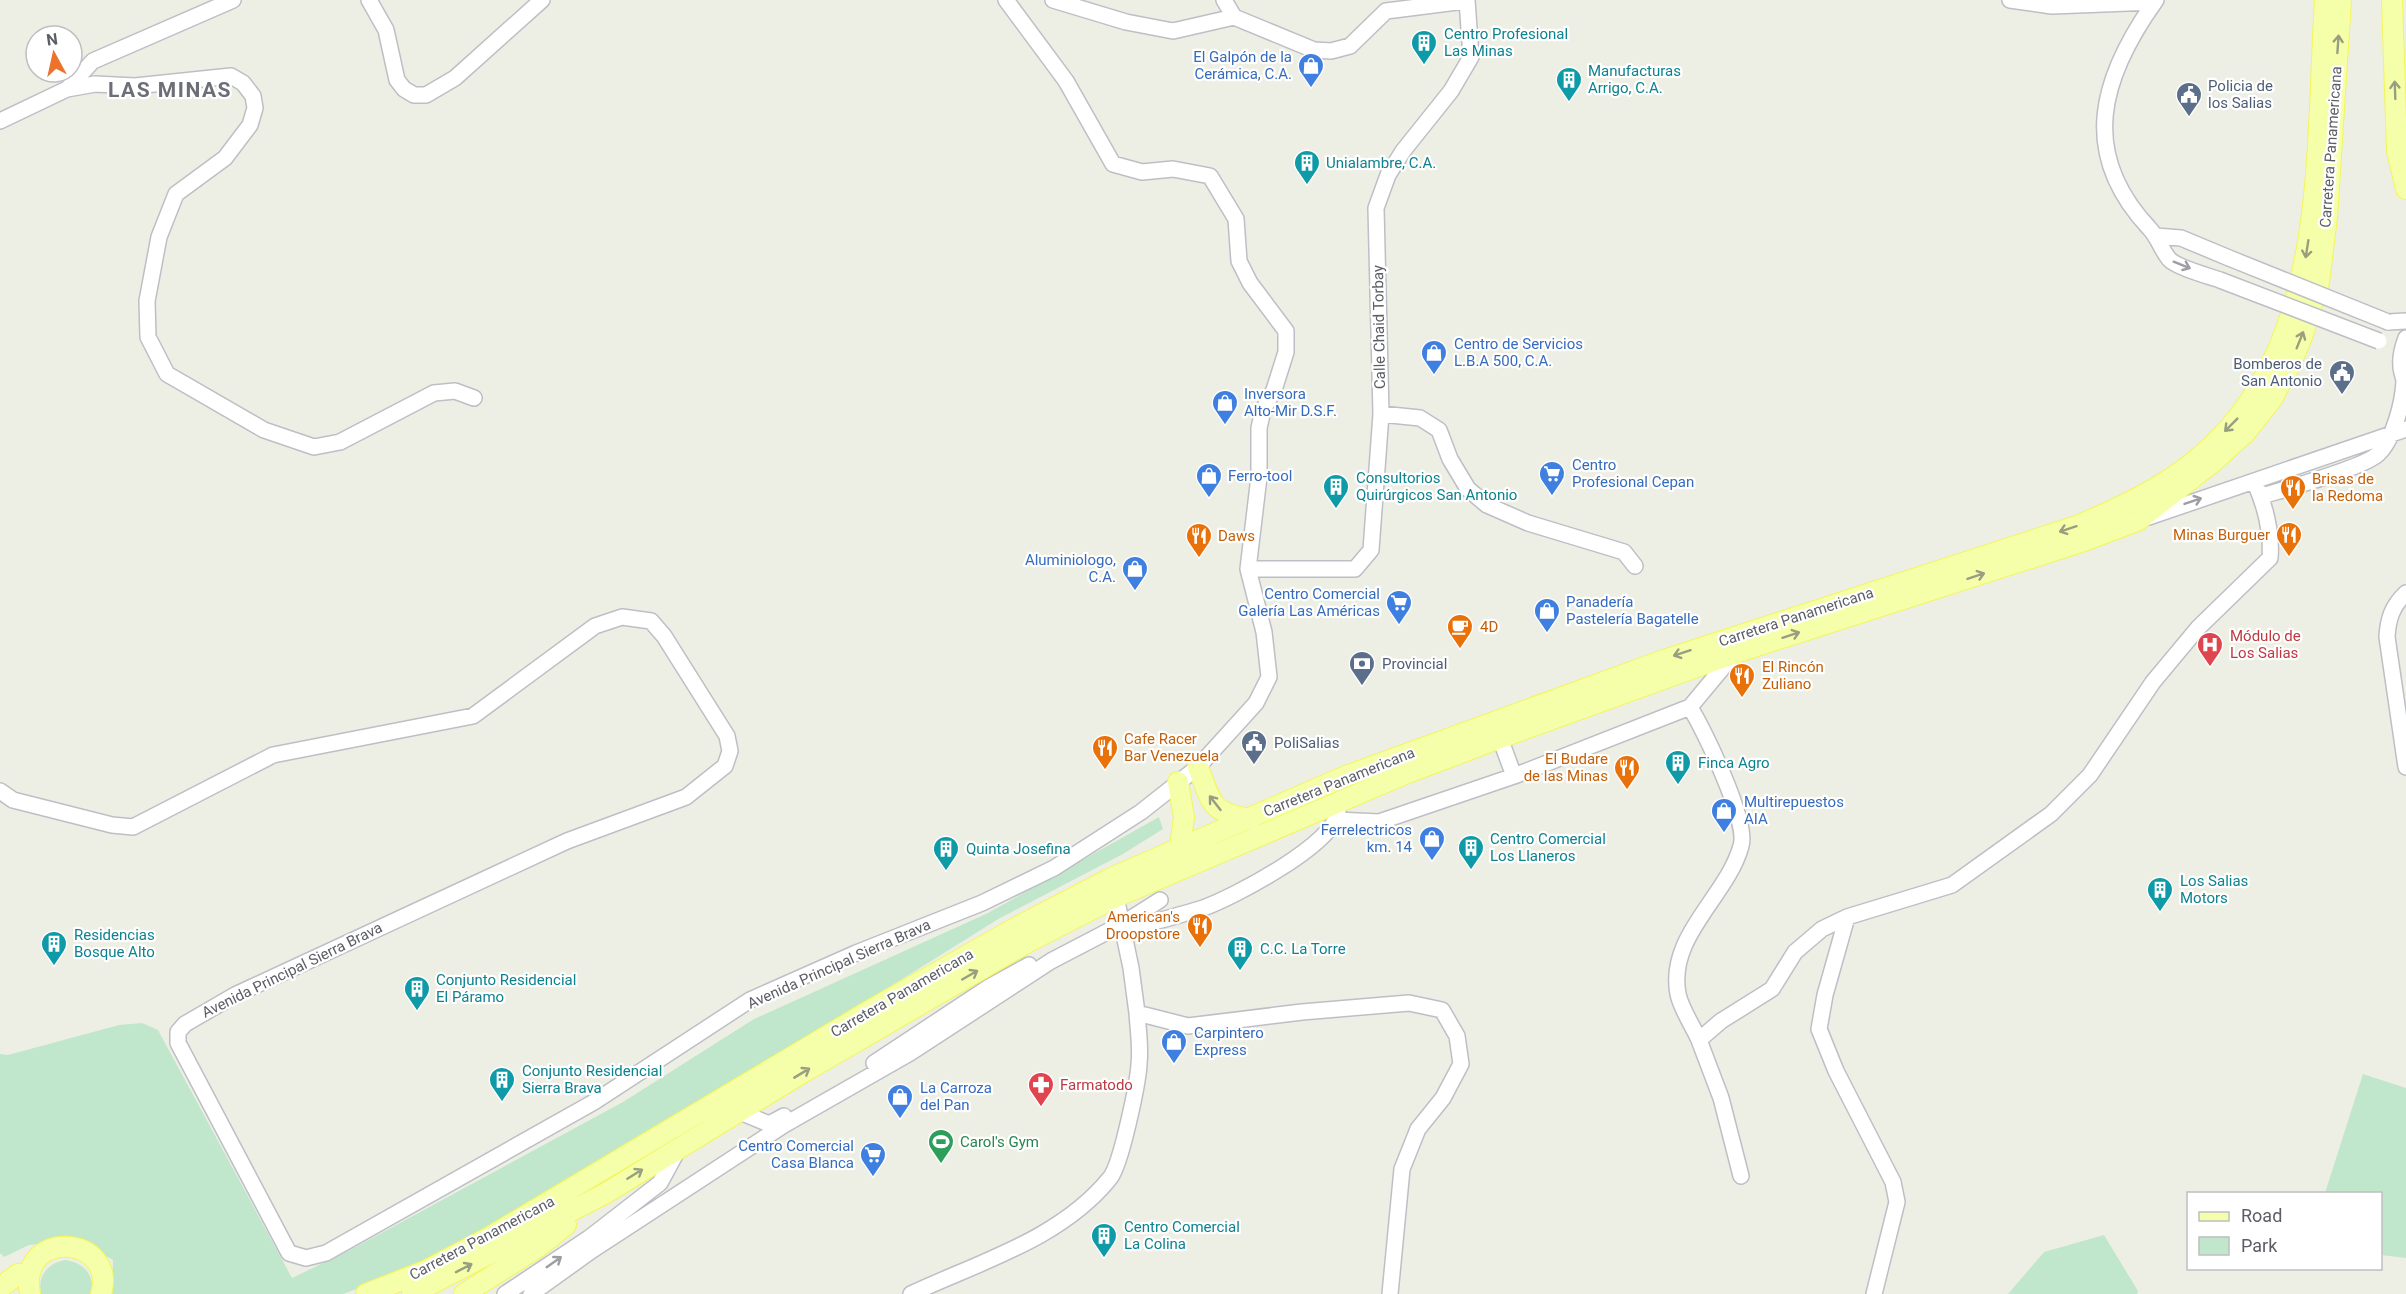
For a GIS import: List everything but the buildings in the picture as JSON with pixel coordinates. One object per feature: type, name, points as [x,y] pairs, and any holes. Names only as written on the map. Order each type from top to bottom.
[{"type":"main road","points":[[2313,0],[2322,45]]},
{"type":"main road","name":"Carretera Panamericana","points":[[366,1294],[425,1271],[488,1238],[1019,926],[1111,878],[1346,776],[1664,660],[2077,526],[2122,506],[2171,478],[2236,421],[2277,356],[2288,325],[2304,271],[2313,211],[2325,0]]},
{"type":"main road","name":"Carretera Panamericana","points":[[412,1294],[606,1193],[681,1146],[1028,942],[1120,917],[1337,811],[1500,738],[1735,653],[2084,541],[2138,521],[2181,489],[2246,432],[2271,399],[2302,338],[2319,282],[2327,217],[2341,0]]},
{"type":"main road","points":[[2392,0],[2397,151],[2406,189]]},
{"type":"main road","points":[[1198,767],[1213,805],[1226,815],[1251,819]]},
{"type":"main road","points":[[1178,782],[1184,817],[1180,847]]},
{"type":"main road","points":[[464,1294],[541,1245],[606,1193]]},
{"type":"main road","points":[[30,1294],[29,1273],[42,1254],[63,1246],[75,1247],[94,1258],[103,1280],[101,1294]]},
{"type":"main road","points":[[0,1288],[18,1274],[29,1273]]},
{"type":"street","points":[[67,89],[93,61],[233,0]]},
{"type":"street","points":[[369,0],[386,30],[398,80],[404,89],[414,95],[426,95],[454,78],[542,0]]},
{"type":"street","points":[[1006,0],[1066,81],[1113,164],[1142,172],[1173,170],[1210,176],[1236,219],[1239,261],[1250,283],[1286,332],[1286,352],[1274,390],[1263,410],[1259,428],[1258,477],[1248,569],[1264,632],[1269,677],[1256,703],[1198,767],[1178,782]]},
{"type":"street","points":[[1053,0],[1126,22],[1173,32],[1234,17],[1314,50],[1332,51],[1350,46],[1386,11],[1466,1]]},
{"type":"street","points":[[1224,0],[1234,17]]},
{"type":"street","points":[[2010,0],[2052,6],[2155,1]]},
{"type":"street","name":"Calle Chaid Torbay","points":[[1248,569],[1355,569],[1371,550],[1381,414],[1376,208],[1388,175],[1398,159],[1451,91],[1471,57],[1466,1]]},
{"type":"street","points":[[2155,1],[2114,71],[2106,99],[2107,155],[2115,182],[2131,208],[2157,236],[2170,260],[2379,341],[2400,354]]},
{"type":"street","points":[[0,121],[67,89],[95,84],[135,86],[231,76],[243,83],[254,96],[255,108],[250,125],[225,158],[176,194],[159,237],[147,301],[148,337],[167,374],[264,430],[314,447],[340,442],[434,393],[455,391],[474,398]]},
{"type":"street","points":[[2157,236],[2181,238],[2388,322],[2406,321]]},
{"type":"street","points":[[2262,496],[2348,468],[2378,454],[2390,435],[2403,402],[2405,383],[2400,354],[2406,338]]},
{"type":"street","points":[[1381,414],[1420,418],[1438,430],[1450,459],[1468,489],[1487,505],[1528,523],[1624,552],[1635,566]]},
{"type":"street","points":[[2138,521],[2406,429]]},
{"type":"street","points":[[1699,1040],[1721,1021],[1772,989],[1795,952],[1822,929],[1847,917],[1952,885],[2051,814],[2090,776],[2161,673],[2198,628],[2270,558],[2271,546],[2262,496],[2254,481]]},
{"type":"street","points":[[2406,593],[2396,602],[2388,620],[2387,637],[2406,767]]},
{"type":"street","name":"Avenida Principal Sierra Brava","points":[[0,791],[13,800],[111,825],[133,827],[273,755],[473,716],[595,626],[622,617],[651,621],[664,636],[727,736],[730,751],[725,766],[686,797],[567,841],[234,995],[185,1024],[178,1032],[178,1043],[288,1253],[306,1258],[326,1253],[594,1102],[750,1000],[856,953],[982,903],[1054,868],[1141,812],[1178,782]]},
{"type":"street","points":[[531,1294],[591,1251],[784,1125],[910,1053],[1120,917],[1205,907],[1263,879],[1303,854],[1337,811],[1379,822],[1514,776],[1690,707],[1735,653]]},
{"type":"street","points":[[1690,707],[1708,738],[1733,804],[1741,826],[1742,845],[1725,880],[1698,919],[1678,964],[1678,995],[1699,1040],[1721,1098],[1741,1176]]},
{"type":"street","points":[[1500,738],[1514,776]]},
{"type":"street","points":[[740,1112],[769,1124],[849,1079],[989,987],[1120,917],[1160,900]]},
{"type":"street","points":[[911,1294],[1016,1247],[1072,1216],[1112,1176],[1127,1130],[1140,1063],[1137,1013],[1120,917]]},
{"type":"street","points":[[1847,917],[1825,995],[1819,1029],[1836,1071],[1893,1182],[1897,1203],[1874,1294]]},
{"type":"street","points":[[1137,1013],[1188,1026],[1302,1012],[1409,1003],[1442,1010],[1457,1036],[1461,1064],[1443,1098],[1418,1129],[1402,1169],[1390,1294]]},
{"type":"street","points":[[505,1294],[589,1238],[660,1183],[681,1146]]},
{"type":"green space","points":[[1159,817],[1163,829],[1123,854],[1000,918],[723,1091],[515,1213],[398,1274],[343,1294],[112,1294],[113,1260],[76,1240],[29,1245],[4,1257],[0,1253],[0,1054],[8,1055],[119,1025],[142,1023],[158,1030],[292,1278],[350,1250],[623,1102],[754,1019],[988,913]]},
{"type":"green space","points":[[2363,1074],[2406,1088],[2406,1258],[2382,1255],[2382,1192],[2325,1192]]},
{"type":"green space","points":[[2104,1235],[2138,1291],[2137,1294],[2008,1294],[2044,1252]]},
{"type":"green space","points":[[65,1260],[77,1263],[87,1271],[92,1281],[91,1294],[41,1294],[40,1287],[45,1271]]},
{"type":"place","name":"Centro Profesional Las Minas","points":[[1424,66]]},
{"type":"place","name":"El Galpón de la Cerámica, C.A.","points":[[1311,89]]},
{"type":"place","name":"Manufacturas Arrigo, C.A.","points":[[1569,103]]},
{"type":"place","name":"Policia de los Salias","points":[[2189,118]]},
{"type":"place","name":"Unialambre, C.A.","points":[[1307,186]]},
{"type":"place","name":"Centro de Servicios L.B.A 500, C.A.","points":[[1434,376]]},
{"type":"place","name":"Bomberos de San Antonio","points":[[2342,396]]},
{"type":"place","name":"Inversora Alto-Mir D.S.F.","points":[[1225,426]]},
{"type":"place","name":"Centro Profesional Cepan","points":[[1552,497]]},
{"type":"place","name":"Ferro-tool","points":[[1209,499]]},
{"type":"place","name":"Consultorios Quirúrgicos San Antonio","points":[[1336,510]]},
{"type":"place","name":"Brisas de la Redoma","points":[[2293,511]]},
{"type":"place","name":"Minas Burguer","points":[[2289,558]]},
{"type":"place","name":"Daws","points":[[1199,559]]},
{"type":"place","name":"Aluminiologo, C.A.","points":[[1135,592]]},
{"type":"place","name":"Centro Comercial Galería Las Américas","points":[[1399,626]]},
{"type":"place","name":"Panadería Pastelería Bagatelle","points":[[1547,634]]},
{"type":"place","name":"4D","points":[[1460,650]]},
{"type":"place","name":"Módulo de Los Salias","points":[[2210,668]]},
{"type":"place","name":"Provincial","points":[[1362,687]]},
{"type":"place","name":"El Rincón Zuliano","points":[[1742,699]]},
{"type":"place","name":"PoliSalias","points":[[1254,766]]},
{"type":"place","name":"Cafe Racer Bar Venezuela","points":[[1105,771]]},
{"type":"place","name":"Finca Agro","points":[[1678,786]]},
{"type":"place","name":"El Budare de las Minas","points":[[1627,791]]},
{"type":"place","name":"Multirepuestos AIA","points":[[1724,834]]},
{"type":"place","name":"Ferrelectricos km. 14","points":[[1432,862]]},
{"type":"place","name":"Centro Comercial Los Llaneros","points":[[1471,871]]},
{"type":"place","name":"Quinta Josefina","points":[[946,872]]},
{"type":"place","name":"Los Salias Motors","points":[[2160,913]]},
{"type":"place","name":"American's Droopstore","points":[[1200,949]]},
{"type":"place","name":"Residencias Bosque Alto","points":[[54,967]]},
{"type":"place","name":"C.C. La Torre","points":[[1240,972]]},
{"type":"place","name":"Conjunto Residencial El Páramo","points":[[417,1012]]},
{"type":"place","name":"Carpintero Express","points":[[1174,1065]]},
{"type":"place","name":"Conjunto Residencial Sierra Brava","points":[[502,1103]]},
{"type":"place","name":"Farmatodo","points":[[1041,1108]]},
{"type":"place","name":"La Carroza del Pan","points":[[900,1120]]},
{"type":"place","name":"Carol's Gym","points":[[941,1165]]},
{"type":"place","name":"Centro Comercial Casa Blanca","points":[[873,1178]]},
{"type":"place","name":"Centro Comercial La Colina","points":[[1104,1259]]},
{"type":"district","name":"LAS MINAS","points":[[170,90]]}]
